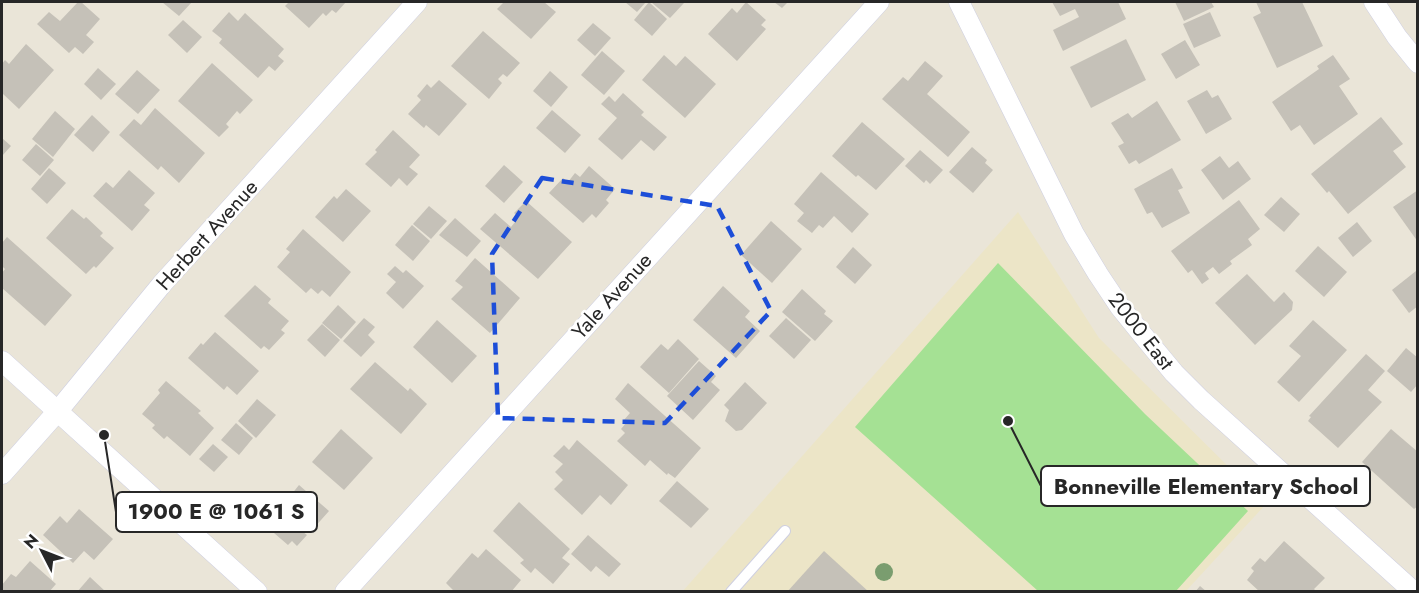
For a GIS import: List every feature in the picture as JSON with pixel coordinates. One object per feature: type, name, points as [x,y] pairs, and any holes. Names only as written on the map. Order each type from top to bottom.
[{"type":"street","name":"Herbert Avenue","points":[[2,474],[57,412],[162,284],[417,2]]},
{"type":"street","name":"Yale Avenue","points":[[345,591],[879,2]]},
{"type":"street","name":"2000 East","points":[[959,2],[1074,234],[1120,307],[1174,373],[1201,400],[1414,591]]},
{"type":"street","points":[[1374,2],[1397,37],[1418,63]]},
{"type":"street","points":[[2,361],[257,591]]},
{"type":"lane","points":[[731,591],[785,531]]},
{"type":"highlighted area","points":[[542,178],[717,206],[771,311],[665,423],[498,418],[492,254]]},
{"type":"shaded area","points":[[1018,212],[1099,338],[1266,504],[1186,591],[682,592]]},
{"type":"green space","points":[[998,263],[1145,414],[1248,511],[1176,591],[1038,591],[855,427]]},
{"type":"building","points":[[78,2],[81,2],[100,19],[86,35],[94,42],[83,54],[75,47],[69,53],[37,24],[49,12],[60,21]]},
{"type":"building","points":[[162,2],[192,2],[179,16]]},
{"type":"building","points":[[289,2],[346,2],[336,13],[332,10],[326,16],[323,13],[309,28],[285,6]]},
{"type":"building","points":[[504,2],[544,2],[556,12],[531,39],[497,9]]},
{"type":"building","points":[[625,2],[646,2],[637,12]]},
{"type":"building","points":[[649,2],[667,19],[652,36],[634,20]]},
{"type":"building","points":[[651,2],[683,2],[684,3],[670,18]]},
{"type":"building","points":[[746,2],[766,20],[761,25],[766,29],[737,61],[708,34],[732,8],[737,13]]},
{"type":"building","points":[[774,2],[788,2],[782,8]]},
{"type":"building","points":[[1052,2],[1118,2],[1126,19],[1063,51],[1053,30],[1079,17],[1075,9],[1060,16]]},
{"type":"building","points":[[1175,2],[1211,2],[1214,7],[1184,21]]},
{"type":"building","points":[[1256,2],[1302,2],[1323,46],[1277,68],[1253,17],[1261,13]]},
{"type":"building","points":[[229,12],[238,21],[245,13],[284,49],[278,56],[284,61],[275,71],[269,66],[258,78],[219,43],[222,39],[212,31]]},
{"type":"building","points":[[1210,12],[1221,36],[1194,48],[1183,24]]},
{"type":"building","points":[[183,20],[202,37],[187,53],[168,35]]},
{"type":"building","points":[[593,23],[611,38],[595,56],[577,40]]},
{"type":"building","points":[[483,31],[520,63],[507,77],[503,74],[498,79],[502,83],[489,99],[451,66]]},
{"type":"building","points":[[1126,39],[1146,80],[1091,108],[1070,67]]},
{"type":"building","points":[[1185,40],[1200,65],[1176,79],[1161,54]]},
{"type":"building","points":[[26,44],[54,70],[19,109],[2,93],[2,64],[5,60],[9,64]]},
{"type":"building","points":[[602,51],[625,71],[604,95],[581,75]]},
{"type":"building","points":[[664,55],[676,66],[685,56],[716,84],[685,118],[642,80]]},
{"type":"building","points":[[1333,55],[1350,79],[1339,86],[1358,114],[1314,145],[1300,125],[1291,131],[1272,102],[1319,69],[1317,66]]},
{"type":"building","points":[[925,61],[943,76],[927,94],[970,132],[948,157],[882,99],[903,77],[908,81]]},
{"type":"building","points":[[212,63],[253,100],[240,114],[237,111],[226,124],[229,127],[219,137],[178,101]]},
{"type":"building","points":[[98,68],[116,84],[101,100],[84,84]]},
{"type":"building","points":[[137,70],[160,90],[138,114],[115,94]]},
{"type":"building","points":[[550,71],[568,87],[551,107],[533,91]]},
{"type":"building","points":[[439,80],[467,104],[439,136],[426,125],[424,128],[408,114],[421,100],[417,96],[427,84],[431,88]]},
{"type":"building","points":[[1207,90],[1212,98],[1218,95],[1232,119],[1206,134],[1187,101]]},
{"type":"building","points":[[623,93],[644,112],[641,115],[667,137],[654,151],[641,140],[622,160],[598,139],[617,118],[601,104],[609,96],[615,102]]},
{"type":"building","points":[[1157,101],[1181,140],[1139,164],[1136,160],[1129,164],[1118,146],[1124,143],[1111,123],[1128,113],[1132,118]]},
{"type":"building","points":[[155,108],[205,153],[179,183],[161,166],[158,170],[119,135],[134,119],[141,125]]},
{"type":"building","points":[[552,110],[581,135],[565,153],[536,128]]},
{"type":"building","points":[[55,111],[75,129],[53,157],[32,139]]},
{"type":"building","points":[[92,115],[110,132],[93,152],[74,135]]},
{"type":"building","points":[[1381,117],[1403,144],[1393,151],[1406,167],[1348,214],[1311,174]]},
{"type":"building","points":[[862,122],[905,159],[876,190],[858,175],[856,177],[832,156]]},
{"type":"building","points":[[393,130],[420,155],[409,167],[418,174],[407,186],[399,178],[391,187],[365,164]]},
{"type":"building","points":[[2,138],[11,146],[2,156]]},
{"type":"building","points":[[36,144],[54,160],[40,176],[22,160]]},
{"type":"building","points":[[972,147],[987,160],[985,163],[993,170],[973,193],[949,172]]},
{"type":"building","points":[[920,150],[943,170],[930,184],[926,180],[924,183],[905,166]]},
{"type":"building","points":[[1220,156],[1229,168],[1238,161],[1251,179],[1223,200],[1201,170]]},
{"type":"building","points":[[504,165],[523,182],[504,203],[485,186]]},
{"type":"building","points":[[589,166],[615,189],[606,200],[609,203],[596,218],[592,214],[583,223],[549,193],[563,178],[568,182],[575,173],[580,177]]},
{"type":"building","points":[[49,168],[66,183],[47,204],[31,189]]},
{"type":"building","points":[[1172,168],[1183,188],[1178,190],[1190,213],[1162,228],[1152,212],[1147,214],[1134,189]]},
{"type":"building","points":[[129,170],[155,193],[144,205],[150,210],[132,231],[93,196],[106,182],[113,188]]},
{"type":"building","points":[[821,172],[869,214],[852,233],[834,216],[823,228],[819,225],[812,233],[797,221],[804,213],[794,204]]},
{"type":"building","points":[[346,189],[371,211],[343,242],[315,217],[334,196],[337,199]]},
{"type":"building","points":[[1418,190],[1418,242],[1393,207]]},
{"type":"building","points":[[1281,197],[1300,214],[1284,232],[1264,215]]},
{"type":"building","points":[[1239,200],[1260,229],[1248,239],[1252,245],[1230,261],[1232,264],[1219,274],[1213,267],[1205,273],[1209,279],[1202,284],[1192,270],[1188,273],[1171,251]]},
{"type":"building","points":[[526,201],[572,242],[538,279],[480,229],[495,213],[511,227],[519,217],[514,213]]},
{"type":"building","points":[[429,206],[447,221],[431,239],[413,224]]},
{"type":"building","points":[[72,209],[84,219],[86,217],[103,233],[100,236],[114,248],[96,268],[94,266],[86,274],[46,238]]},
{"type":"building","points":[[455,218],[481,241],[467,257],[439,235]]},
{"type":"building","points":[[771,221],[802,249],[772,283],[741,255]]},
{"type":"building","points":[[1357,222],[1372,241],[1353,257],[1338,238]]},
{"type":"building","points":[[412,225],[430,241],[413,261],[395,245]]},
{"type":"building","points":[[303,229],[351,272],[330,297],[322,290],[318,294],[311,288],[306,293],[277,267],[290,252],[286,249]]},
{"type":"building","points":[[7,237],[72,295],[45,326],[2,288],[2,273],[5,269],[2,266],[2,243]]},
{"type":"building","points":[[1318,246],[1347,272],[1324,297],[1295,271]]},
{"type":"building","points":[[853,247],[872,265],[855,284],[836,267]]},
{"type":"building","points":[[475,258],[520,298],[490,333],[451,299],[463,287],[455,281]]},
{"type":"building","points":[[395,266],[403,273],[406,270],[424,286],[403,309],[386,293],[396,282],[387,274]]},
{"type":"building","points":[[1416,271],[1418,306],[1409,313],[1392,290]]},
{"type":"building","points":[[1247,274],[1274,302],[1284,292],[1293,302],[1292,310],[1255,345],[1215,303]]},
{"type":"building","points":[[255,285],[271,299],[268,303],[289,321],[281,330],[285,333],[269,350],[264,346],[261,349],[224,316]]},
{"type":"building","points":[[723,286],[750,311],[745,317],[760,331],[736,358],[693,320]]},
{"type":"building","points":[[802,289],[826,311],[824,314],[833,321],[815,341],[782,312]]},
{"type":"building","points":[[338,305],[356,322],[341,339],[322,323]]},
{"type":"building","points":[[364,318],[375,327],[368,335],[375,342],[361,357],[343,341]]},
{"type":"building","points":[[786,318],[811,340],[794,359],[769,336]]},
{"type":"building","points":[[437,320],[477,356],[452,383],[413,347]]},
{"type":"building","points":[[1313,320],[1347,350],[1299,402],[1277,382],[1301,356],[1289,346]]},
{"type":"building","points":[[322,324],[340,340],[325,357],[307,340]]},
{"type":"building","points":[[215,332],[259,371],[237,395],[227,386],[224,390],[188,358]]},
{"type":"building","points":[[678,339],[699,359],[669,393],[640,367],[661,344],[668,350]]},
{"type":"building","points":[[1406,348],[1418,358],[1418,384],[1411,392],[1387,371]]},
{"type":"building","points":[[1366,354],[1385,371],[1368,390],[1382,402],[1338,448],[1308,421],[1311,417],[1309,416]]},
{"type":"building","points":[[699,361],[716,376],[711,382],[720,390],[693,420],[667,396]]},
{"type":"building","points":[[375,362],[408,391],[410,388],[427,404],[401,434],[350,389]]},
{"type":"building","points":[[166,381],[201,411],[198,413],[214,428],[190,456],[167,436],[164,439],[152,428],[155,425],[142,414],[160,393],[158,390]]},
{"type":"building","points":[[745,382],[767,403],[742,430],[736,431],[725,421],[729,410],[724,405]]},
{"type":"building","points":[[628,383],[701,448],[675,478],[668,473],[667,475],[650,460],[645,466],[617,441],[625,433],[621,429],[630,413],[615,399]]},
{"type":"building","points":[[257,399],[276,415],[256,438],[238,421]]},
{"type":"building","points":[[236,423],[253,438],[239,455],[221,440]]},
{"type":"building","points":[[341,429],[373,458],[344,490],[312,462]]},
{"type":"building","points":[[1391,429],[1418,452],[1418,506],[1414,509],[1362,462]]},
{"type":"building","points":[[577,440],[628,485],[611,505],[600,495],[582,515],[554,489],[563,480],[555,472],[563,464],[553,456],[564,445],[569,450]]},
{"type":"building","points":[[213,444],[228,457],[214,472],[199,459]]},
{"type":"building","points":[[677,481],[709,509],[691,528],[659,501]]},
{"type":"building","points":[[299,485],[329,511],[313,529],[309,525],[303,532],[307,535],[297,546],[292,541],[288,545],[260,521],[272,508],[281,516],[287,508],[283,505]]},
{"type":"building","points":[[519,502],[570,549],[562,558],[570,564],[553,584],[535,568],[531,573],[520,563],[524,560],[493,531]]},
{"type":"building","points":[[79,509],[113,539],[94,560],[84,551],[73,563],[43,535],[60,516],[67,523]]},
{"type":"building","points":[[588,535],[621,564],[609,577],[596,566],[591,572],[571,554]]},
{"type":"building","points":[[1284,541],[1325,578],[1314,589],[1317,592],[1260,592],[1247,580],[1254,571],[1251,568],[1260,558],[1265,562]]},
{"type":"building","points":[[486,549],[521,580],[511,592],[455,592],[446,583],[472,553],[478,558]]},
{"type":"building","points":[[824,551],[869,592],[787,592]]},
{"type":"building","points":[[30,561],[56,584],[49,592],[2,592],[2,585],[11,574],[16,577]]},
{"type":"building","points":[[90,577],[106,592],[77,592]]},
{"type":"building","points":[[1200,586],[1207,592],[1195,592]]},
{"type":"place","name":"Bonneville Elementary School","points":[[1008,421]]},
{"type":"place","name":"1900 E @ 1061 S","points":[[104,435]]}]
